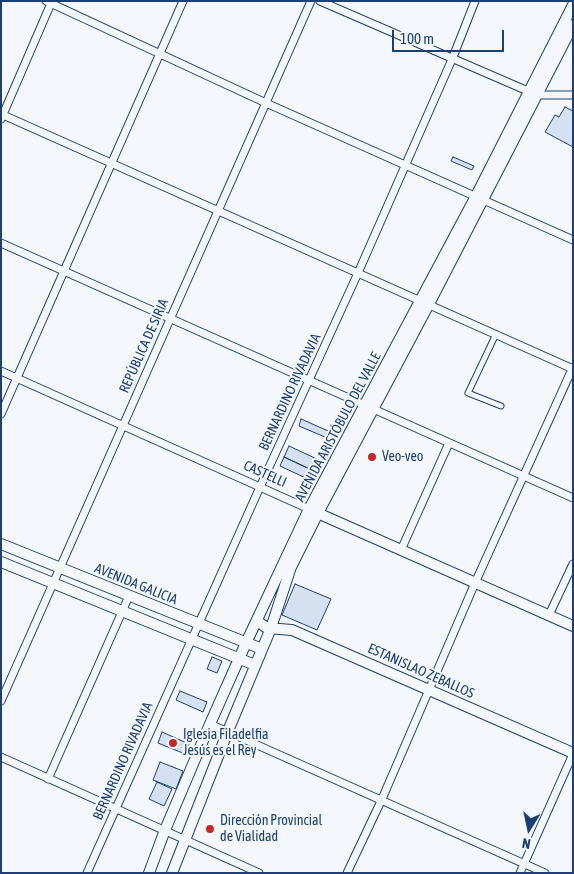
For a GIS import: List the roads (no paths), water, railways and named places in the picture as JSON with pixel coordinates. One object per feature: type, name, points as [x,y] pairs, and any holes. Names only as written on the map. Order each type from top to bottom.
[{"type":"main road","name":"AVENIDA ARISTÓBULO DEL VALLE","points":[[149,873],[165,830],[246,642],[533,93],[573,5]]},
{"type":"main road","name":"AVENIDA ARISTÓBULO DEL VALLE","points":[[533,93],[573,25]]},
{"type":"main road","name":"AVENIDA ARISTÓBULO DEL VALLE","points":[[172,873],[271,628],[291,567],[314,511]]},
{"type":"main road","name":"CASTELLI","points":[[314,511],[573,626]]},
{"type":"main road","name":"AVENIDA GALICIA","points":[[1,544],[262,649]]},
{"type":"main road","points":[[1,562],[255,665]]},
{"type":"main road","name":"ESTANISLAO ZEBALLOS","points":[[257,621],[263,626],[292,630],[573,753]]},
{"type":"street","points":[[1,414],[183,1]]},
{"type":"street","name":"REPÚBLICA DE SIRIA","points":[[1,701],[311,1]]},
{"type":"street","points":[[320,1],[533,93],[573,95]]},
{"type":"street","name":"BERNARDINO RIVADAVIA","points":[[87,873],[358,273],[475,1]]},
{"type":"street","points":[[347,873],[382,799],[475,583],[573,368],[111,162],[2,116],[49,2],[573,240]]},
{"type":"street","points":[[1,243],[573,498]]},
{"type":"street","points":[[496,334],[468,393],[501,406]]},
{"type":"street","name":"CASTELLI","points":[[1,371],[314,511]]},
{"type":"street","points":[[402,550],[450,443]]},
{"type":"street","points":[[549,615],[573,564]]},
{"type":"street","points":[[48,779],[129,596]]},
{"type":"street","points":[[210,724],[546,873]]},
{"type":"street","points":[[520,873],[573,753]]},
{"type":"street","points":[[1,757],[259,873]]},
{"type":"place","name":"Veo-veo","points":[[372,457]]},
{"type":"place","name":"Iglesia Filadelfia Jesús es el Rey","points":[[173,743]]},
{"type":"place","name":"Dirección Provincial de Vialidad","points":[[210,829]]}]
